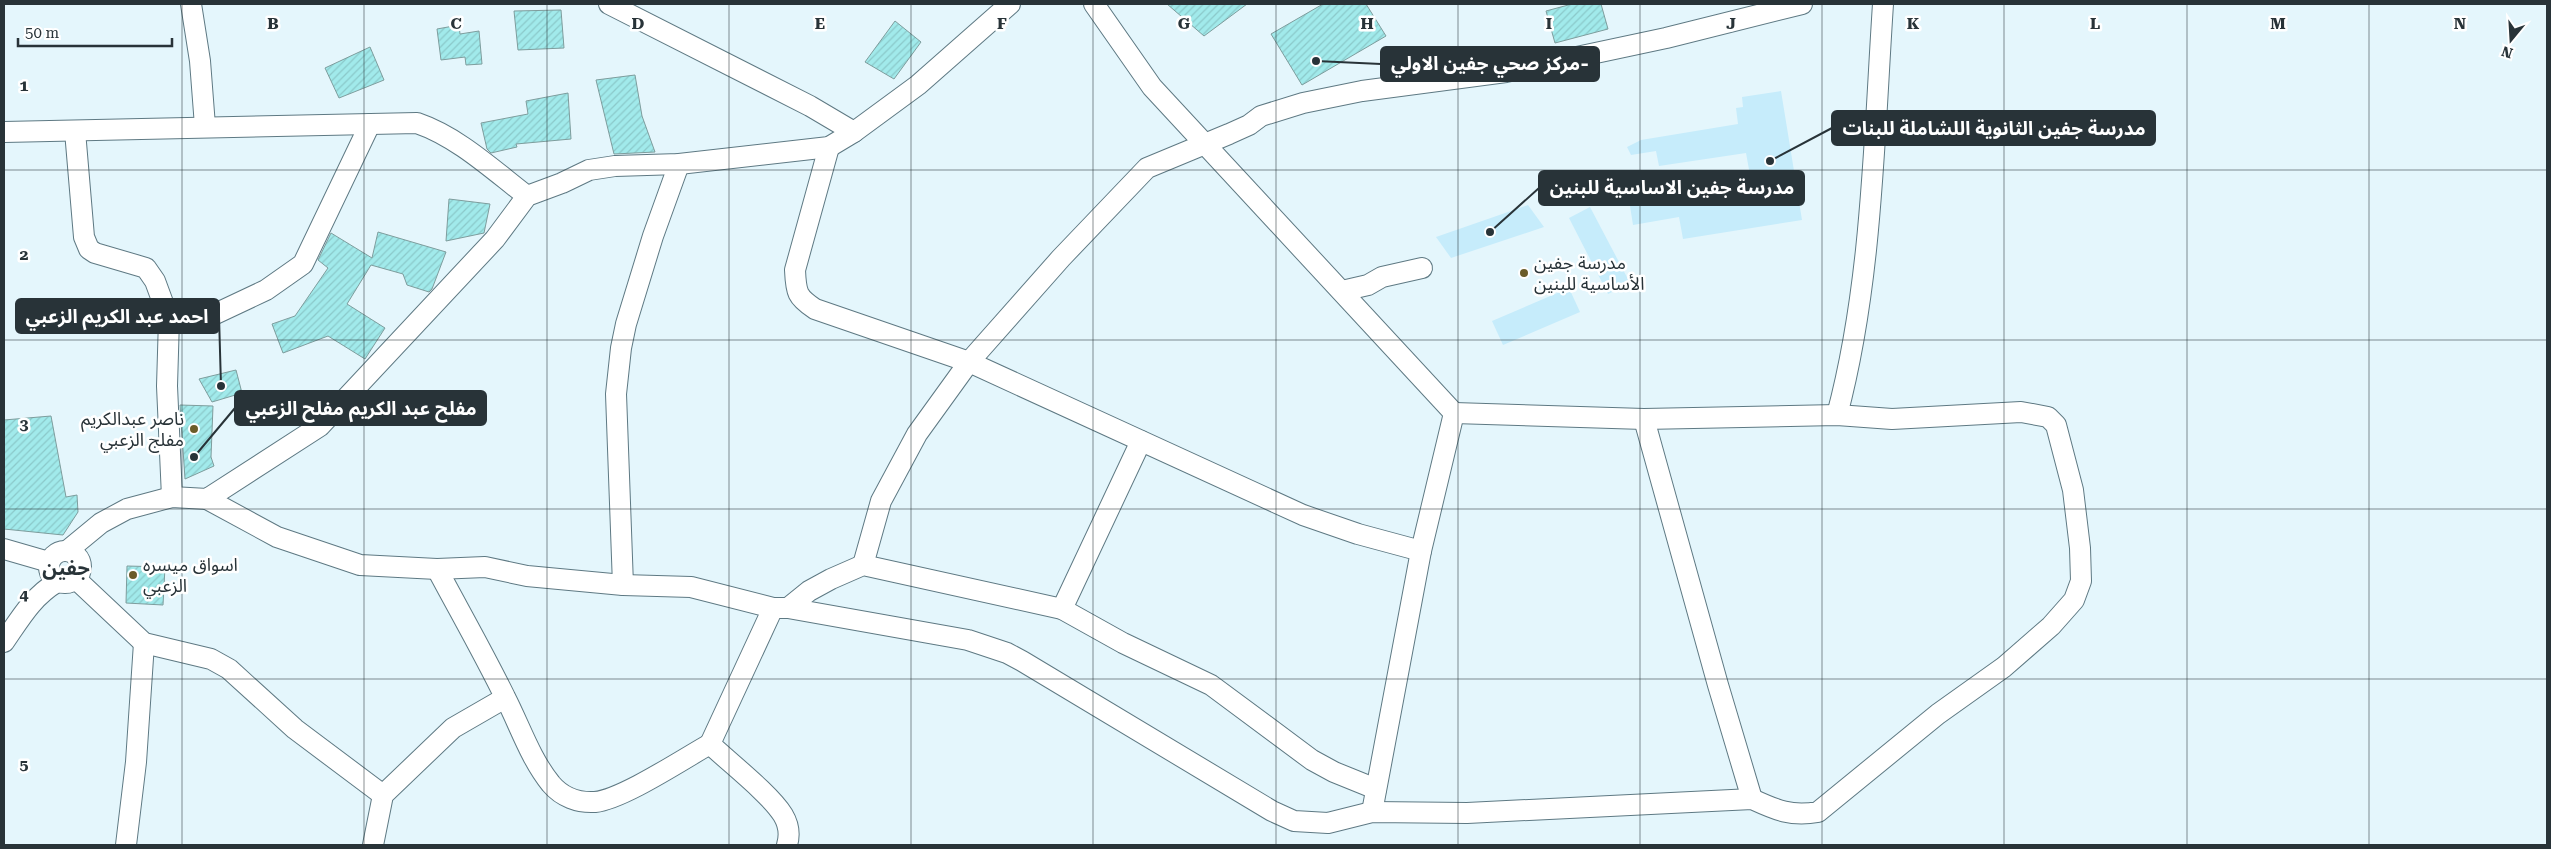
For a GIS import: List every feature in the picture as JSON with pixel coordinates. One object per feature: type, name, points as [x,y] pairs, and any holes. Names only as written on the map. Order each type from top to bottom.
[{"type":"street","points":[[192,4],[200,61],[205,126]]},
{"type":"street","points":[[610,4],[786,93],[854,132]]},
{"type":"street","points":[[207,498],[320,426],[494,239],[527,196],[562,184],[588,170],[615,166],[679,164],[829,147],[854,132],[918,85],[1010,4]]},
{"type":"street","points":[[49,562],[55,554],[68,550],[101,523],[127,509],[172,497],[207,498],[277,537],[328,556],[360,565],[437,569],[485,567],[527,576],[623,585],[691,586],[780,608],[968,640],[1006,652],[1272,811],[1294,821],[1328,823],[1372,812],[1467,812],[1752,799],[1778,810],[1799,816],[1818,812],[1938,714],[2004,667],[2074,600],[2081,581],[2080,548],[2072,490],[2060,435],[2056,424],[2048,417],[2021,412],[1920,419],[1837,415],[1644,419],[1454,413],[1152,87],[1094,4]]},
{"type":"street","points":[[863,565],[881,501],[895,471],[918,434],[969,362],[1060,258],[1147,168],[1205,145],[1248,125],[1261,116],[1303,103],[1362,91],[1506,72],[1666,38],[1802,4]]},
{"type":"street","points":[[1837,415],[1851,357],[1857,317],[1872,170],[1883,4]]},
{"type":"street","points":[[4,132],[417,122],[434,129],[469,151],[527,196]]},
{"type":"street","points":[[169,318],[213,315],[266,290],[303,264],[370,124]]},
{"type":"street","points":[[76,131],[84,237],[89,249],[94,253],[146,268],[156,281],[169,318],[167,386],[172,497]]},
{"type":"street","points":[[829,147],[796,270],[796,288],[800,299],[815,309],[969,362],[1303,515],[1358,534],[1421,551]]},
{"type":"street","points":[[623,585],[616,394],[621,348],[626,324],[653,236],[679,164]]},
{"type":"street","points":[[1342,291],[1368,284],[1382,277],[1422,268]]},
{"type":"street","points":[[1372,812],[1421,551],[1454,413]]},
{"type":"street","points":[[1644,419],[1718,685],[1752,799]]},
{"type":"street","points":[[1062,609],[1141,441]]},
{"type":"street","points":[[4,550],[49,562]]},
{"type":"street","points":[[68,550],[74,552],[80,566],[77,580]]},
{"type":"street","points":[[49,562],[57,582]]},
{"type":"street","points":[[437,569],[506,698],[535,760],[552,785],[564,795],[578,801],[596,802],[621,794],[710,744],[780,608],[824,583],[863,565],[1062,609],[1123,643],[1211,685],[1312,760],[1334,772],[1376,789]]},
{"type":"street","points":[[4,642],[34,599],[57,582],[77,580],[144,643],[211,659],[229,669],[295,729],[383,795]]},
{"type":"street","points":[[126,845],[136,762],[144,643]]},
{"type":"street","points":[[373,845],[383,795],[453,728],[506,698]]},
{"type":"street","points":[[710,744],[775,804],[784,816],[788,828],[787,845]]},
{"type":"shaded area","points":[[1781,91],[1802,220],[1683,239],[1679,217],[1633,225],[1630,206],[1752,186],[1746,153],[1659,166],[1656,151],[1631,155],[1627,147],[1641,140],[1738,124],[1736,108],[1743,107],[1742,97]]},
{"type":"shaded area","points":[[1528,205],[1544,227],[1451,258],[1436,237]]},
{"type":"shaded area","points":[[1590,207],[1630,283],[1608,294],[1569,218]]},
{"type":"shaded area","points":[[1569,288],[1580,312],[1503,345],[1492,321]]},
{"type":"building","points":[[1167,4],[1247,4],[1204,36]]},
{"type":"building","points":[[1323,4],[1366,4],[1386,36],[1302,85],[1271,34]]},
{"type":"building","points":[[1572,4],[1601,4],[1608,29],[1555,43],[1546,11]]},
{"type":"building","points":[[561,10],[564,48],[518,50],[514,11]]},
{"type":"building","points":[[895,21],[921,42],[894,79],[865,62]]},
{"type":"building","points":[[459,25],[460,34],[479,31],[482,64],[466,65],[465,57],[441,60],[437,29]]},
{"type":"building","points":[[370,47],[384,80],[339,98],[325,68]]},
{"type":"building","points":[[635,75],[642,116],[655,152],[614,154],[596,80]]},
{"type":"building","points":[[568,93],[571,139],[516,144],[517,147],[491,153],[487,149],[481,123],[528,114],[526,101]]},
{"type":"building","points":[[449,199],[490,204],[484,233],[446,241]]},
{"type":"building","points":[[378,232],[446,252],[432,289],[429,292],[407,285],[403,274],[371,265],[347,304],[385,328],[365,359],[328,336],[283,353],[272,324],[295,316],[328,268],[318,260],[331,233],[372,258]]},
{"type":"building","points":[[236,370],[242,393],[212,402],[199,379]]},
{"type":"building","points":[[180,405],[213,406],[211,457],[214,466],[185,479]]},
{"type":"building","points":[[51,416],[66,497],[77,495],[78,512],[63,535],[4,529],[4,420]]},
{"type":"building","points":[[127,566],[165,567],[163,605],[126,603]]},
{"type":"place","name":"مركز صحي جفين الاولي-","points":[[1316,61]]},
{"type":"place","name":"مدرسة جفين الثانوية اللشاملة للبنات","points":[[1770,161]]},
{"type":"place","name":"مدرسة جفين الاساسية للبنين","points":[[1490,232]]},
{"type":"place","name":"مدرسة جفين الأساسية للبنين","points":[[1524,273]]},
{"type":"place","name":"احمد عبد الكريم الزعبي","points":[[221,386]]},
{"type":"place","name":"ناصر عبدالكريم مفلج الزعبي","points":[[194,429]]},
{"type":"place","name":"مفلح عبد الكريم مفلح الزعبي","points":[[194,457]]},
{"type":"place","name":"اسواق ميسره الزعبي","points":[[133,575]]},
{"type":"district","name":"جفين","points":[[66,568]]}]
